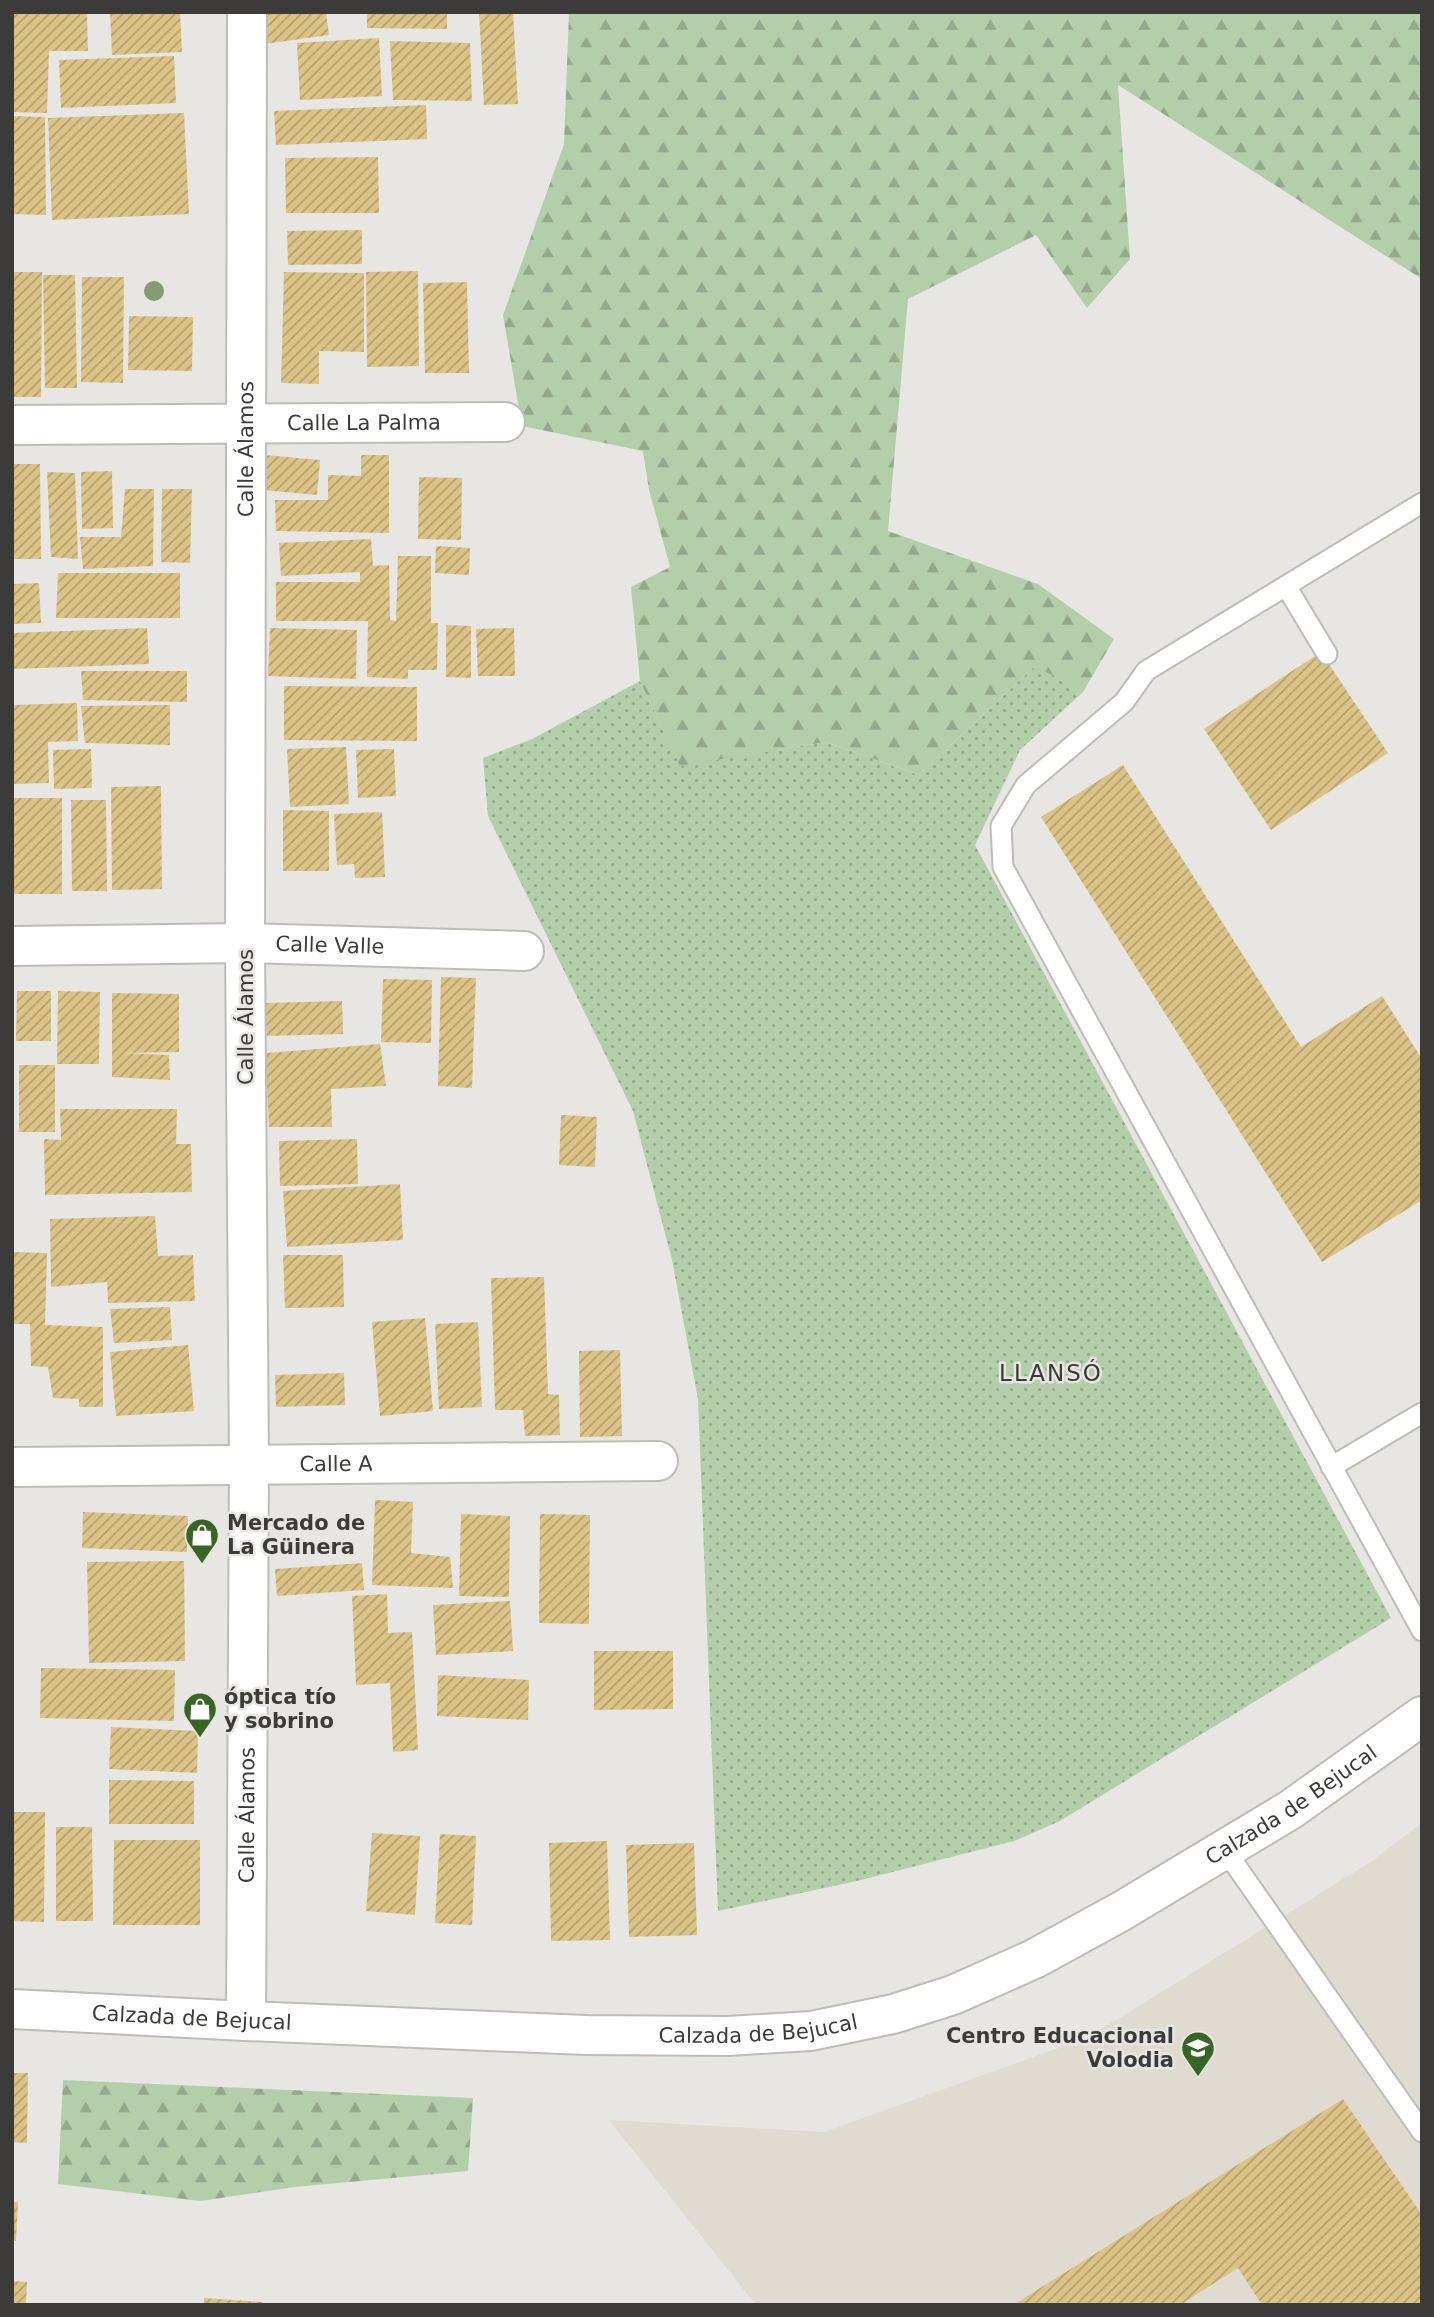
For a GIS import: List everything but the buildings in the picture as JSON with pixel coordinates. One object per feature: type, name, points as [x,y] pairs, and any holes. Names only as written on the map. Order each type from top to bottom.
[{"type":"street","name":"Calle Álamos","points":[[246,2021],[249,1464],[245,943],[247,12]]},
{"type":"street","name":"Calle La Palma","points":[[12,425],[505,422]]},
{"type":"street","name":"Calle Valle","points":[[12,946],[245,943],[524,951]]},
{"type":"street","name":"Calle A","points":[[12,1467],[658,1461]]},
{"type":"street","name":"Calzada de Bejucal","points":[[12,2009],[586,2035],[728,2036],[811,2031],[892,2014],[953,1995],[1034,1959],[1120,1912],[1290,1810],[1422,1716]]},
{"type":"lane","points":[[1422,503],[1146,671],[1124,702],[1026,785],[1001,826],[1003,867],[1422,1631]]},
{"type":"lane","points":[[1286,586],[1327,654]]},
{"type":"lane","points":[[1331,1466],[1422,1413]]},
{"type":"lane","points":[[1225,1850],[1422,2132]]},
{"type":"shaded area","name":"Centro Educacional Volodia","points":[[1422,1823],[1422,2305],[756,2305],[609,2120],[824,2132],[1089,2037],[1369,1863]]},
{"type":"green space","points":[[569,12],[1422,12],[1422,279],[1118,85],[1130,259],[1087,308],[1036,235],[908,299],[888,531],[1038,584],[1114,639],[1083,692],[1035,666],[919,775],[826,742],[680,766],[640,681],[631,587],[670,567],[649,490],[643,451],[522,426],[503,315],[564,144]]},
{"type":"green space","points":[[1036,665],[1083,692],[1020,750],[975,845],[1391,1618],[1060,1821],[1014,1841],[857,1881],[718,1911],[698,1399],[672,1260],[633,1111],[488,816],[483,758],[532,739],[640,681],[680,765],[826,742],[919,775]]},
{"type":"green space","points":[[63,2080],[473,2098],[468,2171],[295,2187],[200,2201],[58,2184]]},
{"type":"place","name":"Mercado de La Güinera","points":[[202,1565]]},
{"type":"place","name":"óptica tío y sobrino","points":[[200,1739]]},
{"type":"place","name":"Centro Educacional Volodia","points":[[1198,2078]]},
{"type":"district","name":"LLANSÓ","points":[[1051,1373]]}]
